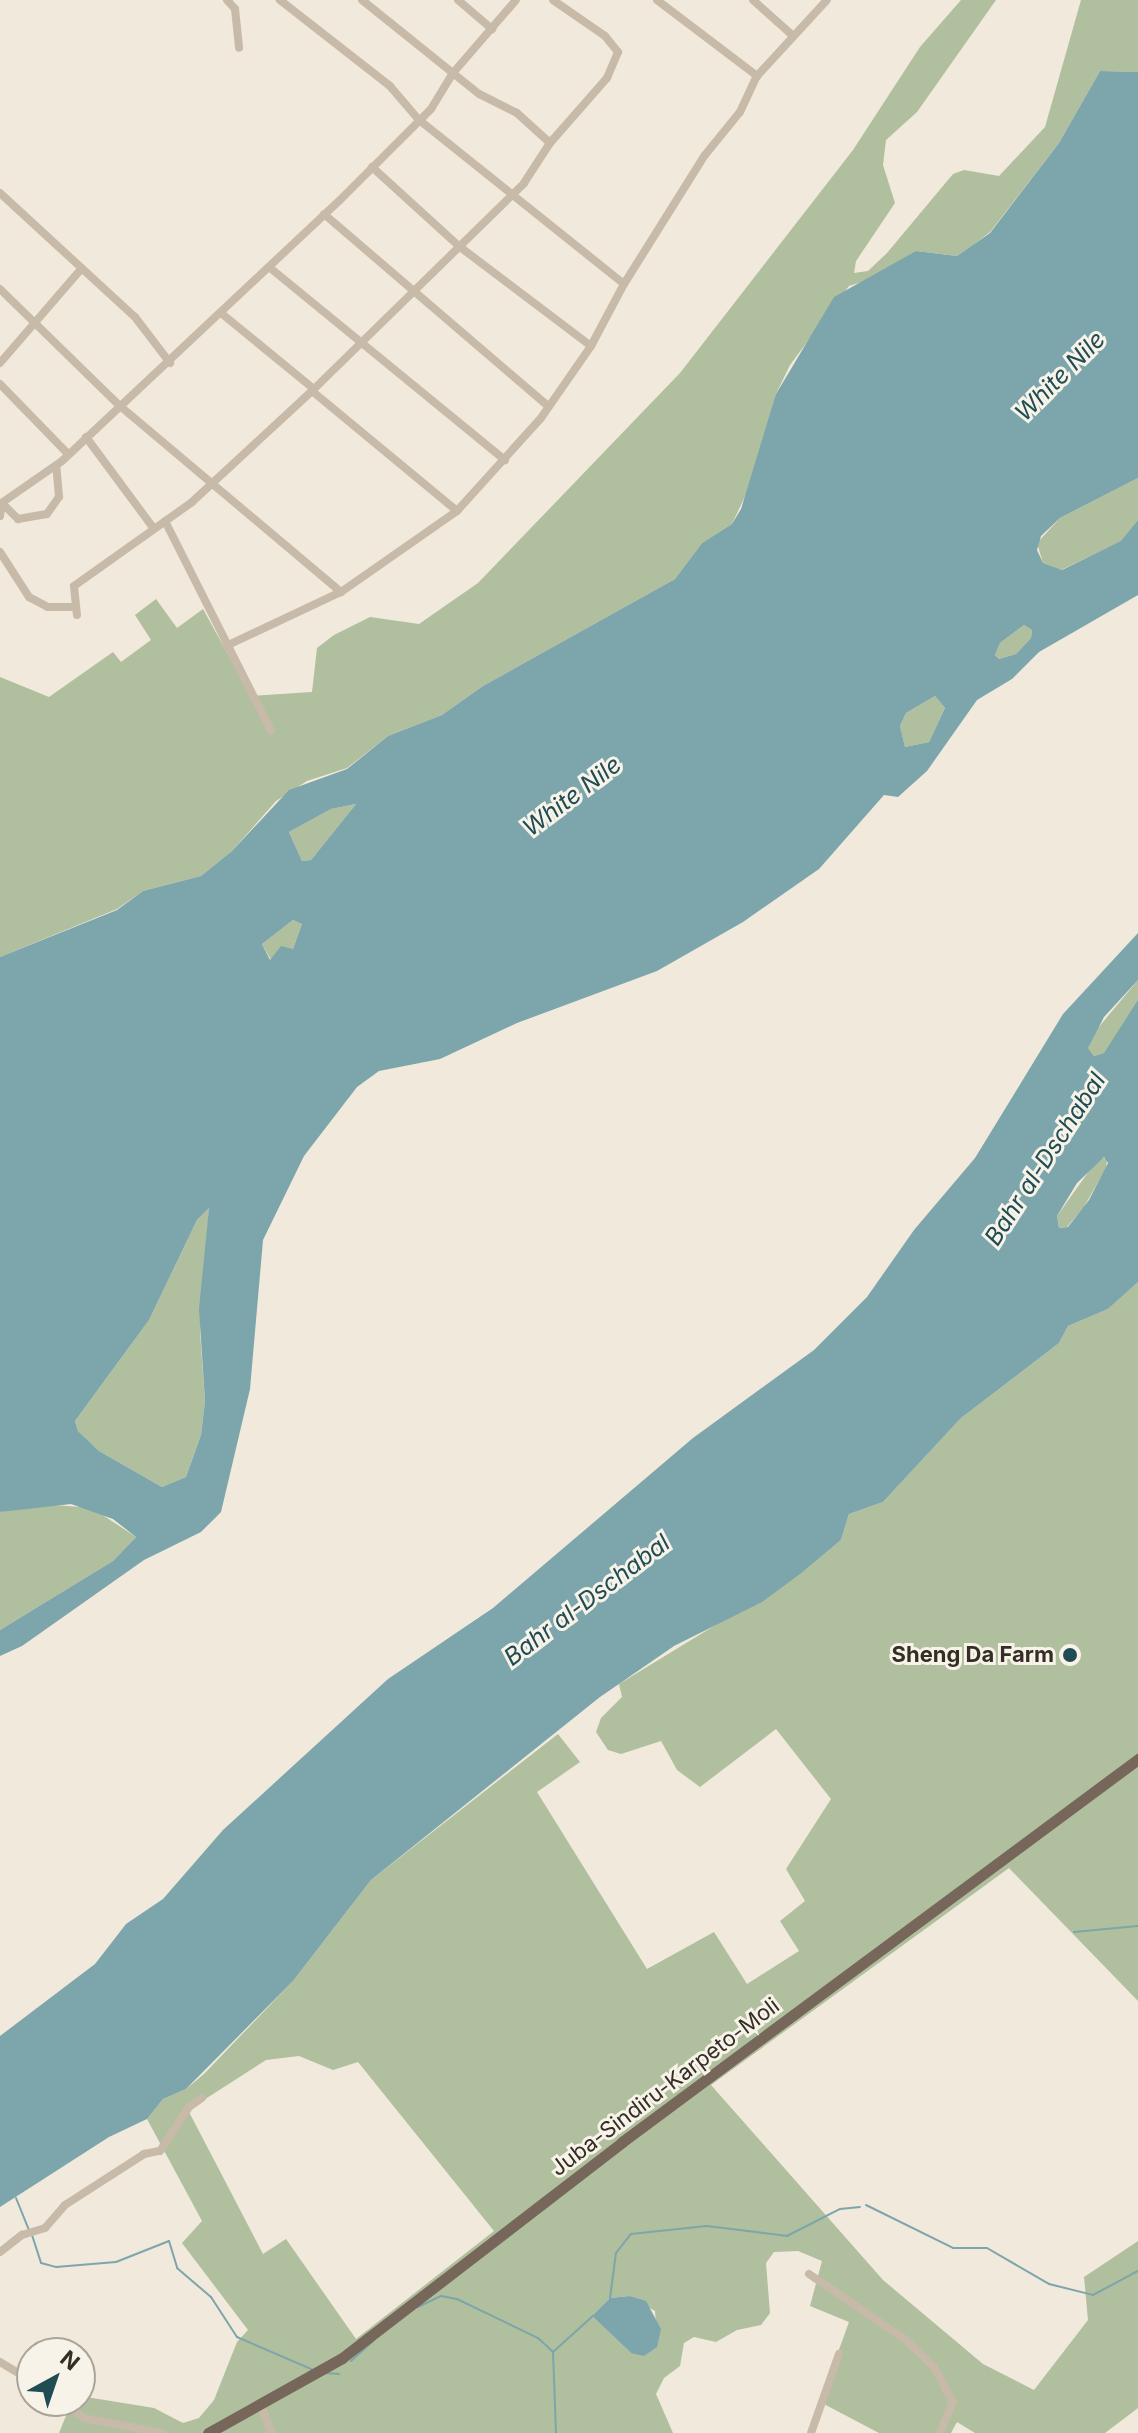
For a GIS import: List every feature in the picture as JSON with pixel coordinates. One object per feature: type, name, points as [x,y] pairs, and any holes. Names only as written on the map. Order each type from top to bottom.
[{"type":"main road","name":"Juba-Sindiru-Karpeto-Moli","points":[[208,2433],[342,2358],[633,2133],[1138,1759]]},
{"type":"street","points":[[227,0],[235,9],[239,48]]},
{"type":"street","points":[[280,0],[390,86],[419,120],[624,284]]},
{"type":"street","points":[[362,0],[479,94],[517,113],[550,143]]},
{"type":"street","points":[[458,0],[492,29]]},
{"type":"street","points":[[0,516],[1,504],[56,465],[170,363],[419,120],[453,73],[516,0]]},
{"type":"street","points":[[0,552],[29,597],[48,607],[76,611],[74,586],[212,483],[460,247],[513,194],[550,143],[607,78],[618,52],[605,36],[553,0]]},
{"type":"street","points":[[657,0],[757,76]]},
{"type":"street","points":[[753,0],[791,34]]},
{"type":"street","points":[[226,646],[341,592],[457,511],[505,460],[549,407],[591,346],[624,284],[705,155],[740,112],[757,76],[791,34],[827,0]]},
{"type":"street","points":[[372,167],[460,247],[591,346]]},
{"type":"street","points":[[0,193],[153,336],[170,363]]},
{"type":"street","points":[[324,214],[549,407]]},
{"type":"street","points":[[269,267],[505,460]]},
{"type":"street","points":[[0,363],[39,324],[82,268]]},
{"type":"street","points":[[0,289],[120,406],[341,592]]},
{"type":"street","points":[[221,313],[457,511]]},
{"type":"street","points":[[0,384],[68,454]]},
{"type":"street","points":[[86,437],[154,529]]},
{"type":"street","points":[[1,504],[18,519],[47,514],[59,497],[56,465]]},
{"type":"street","points":[[165,521],[271,731]]},
{"type":"street","points":[[0,2252],[22,2235],[45,2228],[65,2205],[144,2154],[160,2151],[189,2107],[202,2098]]},
{"type":"street","points":[[809,2274],[906,2340],[934,2367],[953,2402],[940,2433]]},
{"type":"street","points":[[811,2433],[839,2354]]},
{"type":"street","points":[[261,2405],[271,2433]]},
{"type":"street","points":[[83,2417],[162,2433]]},
{"type":"green space","points":[[961,0],[996,0],[917,112],[886,140],[883,165],[895,203],[856,261],[854,273],[868,271],[887,253],[953,174],[964,170],[999,176],[1045,127],[1081,0],[1138,0],[1138,72],[1100,71],[1059,143],[990,232],[973,245],[957,256],[916,251],[872,279],[849,286],[790,365],[776,394],[754,477],[732,524],[702,543],[675,579],[483,686],[442,715],[388,736],[347,768],[307,781],[276,801],[232,851],[201,876],[143,891],[117,909],[0,957],[0,677],[49,697],[113,652],[121,662],[151,640],[135,615],[156,599],[177,628],[203,609],[251,696],[312,692],[317,648],[334,635],[370,617],[419,624],[478,583],[680,373],[853,150],[920,47]]},
{"type":"green space","points":[[1138,478],[1138,520],[1122,541],[1061,570],[1043,563],[1037,543],[1060,518]]},
{"type":"green space","points":[[1024,625],[1032,630],[1031,638],[1016,654],[999,659],[995,655],[1000,643]]},
{"type":"green space","points":[[935,696],[945,708],[929,742],[905,747],[900,726],[906,713]]},
{"type":"green space","points":[[356,804],[311,860],[302,861],[289,832],[331,809]]},
{"type":"green space","points":[[293,920],[302,924],[293,949],[271,960],[262,944]]},
{"type":"green space","points":[[1138,980],[1138,1000],[1127,1023],[1104,1053],[1094,1056],[1088,1048],[1093,1034]]},
{"type":"green space","points":[[1099,1157],[1107,1159],[1106,1168],[1084,1207],[1067,1227],[1059,1228],[1057,1216]]},
{"type":"green space","points":[[209,1208],[200,1332],[205,1401],[201,1435],[186,1477],[162,1487],[99,1451],[78,1431],[75,1421],[149,1320],[197,1220]]},
{"type":"green space","points":[[1138,1282],[1138,2001],[1009,1868],[711,2085],[883,2280],[983,2364],[1034,2390],[1088,2320],[1084,2277],[1138,2241],[1138,2408],[1105,2433],[975,2433],[957,2422],[951,2433],[879,2433],[820,2402],[849,2322],[810,2306],[822,2261],[798,2251],[774,2252],[766,2263],[770,2313],[761,2325],[737,2330],[716,2342],[694,2337],[684,2343],[680,2366],[664,2378],[656,2394],[673,2433],[59,2433],[66,2417],[96,2417],[96,2399],[154,2408],[183,2423],[199,2418],[214,2400],[237,2342],[248,2330],[182,2243],[202,2221],[147,2119],[163,2099],[186,2089],[204,2074],[293,1981],[371,1880],[558,1734],[580,1762],[537,1792],[647,1969],[714,1932],[747,1984],[799,1951],[780,1921],[805,1901],[786,1869],[831,1799],[776,1729],[700,1787],[677,1770],[661,1741],[621,1754],[608,1750],[596,1732],[601,1718],[622,1697],[619,1684],[804,1571],[841,1540],[849,1514],[883,1502],[961,1418],[1059,1343],[1068,1326],[1108,1309]],"holes":[[[299,2056],[333,2070],[358,2062],[494,2231],[356,2339],[286,2239],[263,2254],[188,2110],[266,2060]],[[629,2296],[655,2311],[656,2324],[631,2353],[592,2316],[610,2298]]]},
{"type":"green space","points":[[42,1504],[92,1508],[136,1537],[113,1561],[0,1630],[0,1512]]},
{"type":"water","name":"White Nile","points":[[1100,71],[1138,72],[1138,478],[1060,518],[1041,536],[1037,550],[1043,563],[1062,570],[1121,541],[1138,520],[1138,595],[1039,652],[1012,679],[977,700],[927,771],[898,797],[884,795],[819,869],[743,922],[657,971],[517,1023],[440,1059],[379,1071],[357,1087],[304,1156],[263,1240],[250,1389],[221,1512],[201,1532],[144,1560],[22,1646],[0,1656],[0,1630],[113,1561],[136,1537],[113,1519],[71,1504],[0,1512],[0,957],[117,910],[143,891],[201,876],[232,851],[289,790],[347,769],[388,736],[442,715],[483,686],[675,579],[702,543],[732,524],[741,509],[776,394],[834,297],[916,251],[957,256],[990,233],[1059,143]],"holes":[[[1024,625],[1032,630],[1031,638],[1016,654],[999,659],[995,655],[1000,643]],[[935,696],[945,708],[929,742],[905,747],[900,726],[906,713]],[[356,804],[311,860],[302,861],[289,832],[331,809]],[[293,920],[302,924],[293,949],[281,946],[270,960],[262,944]],[[209,1208],[199,1309],[205,1401],[201,1435],[186,1477],[162,1487],[99,1451],[78,1431],[75,1421],[149,1320],[197,1220]]]},
{"type":"water","name":"Bahr al-Dschabal","points":[[1138,933],[1138,980],[1104,1017],[1088,1048],[1094,1056],[1104,1053],[1138,1000],[1138,1282],[1108,1309],[1068,1326],[1059,1343],[961,1418],[883,1502],[849,1514],[841,1540],[804,1571],[762,1602],[674,1646],[600,1697],[371,1880],[293,1981],[186,2089],[163,2099],[147,2119],[109,2137],[0,2207],[0,2036],[95,1964],[126,1924],[163,1899],[223,1830],[388,1679],[493,1608],[693,1438],[814,1350],[867,1297],[914,1230],[975,1158],[1063,1014]],"holes":[[[1104,1157],[1108,1163],[1089,1200],[1068,1227],[1059,1228],[1057,1216],[1077,1183]]]},
{"type":"water","points":[[629,2296],[646,2301],[661,2329],[657,2347],[644,2356],[631,2353],[592,2316],[610,2298]]},
{"type":"waterway","points":[[1074,1932],[1138,1926]]},
{"type":"waterway","points":[[16,2198],[29,2230]]},
{"type":"waterway","points":[[866,2205],[953,2248],[987,2248],[1049,2284],[1093,2295],[1138,2271]]},
{"type":"waterway","points":[[610,2298],[616,2253],[631,2234],[707,2226],[787,2236],[840,2209],[860,2207]]},
{"type":"waterway","points":[[32,2235],[41,2263],[56,2267],[116,2262],[169,2241],[177,2268],[211,2297],[237,2337],[311,2369]]},
{"type":"waterway","points":[[418,2307],[441,2296],[457,2299],[538,2338],[553,2352],[556,2433]]},
{"type":"waterway","points":[[553,2352],[593,2316]]},
{"type":"waterway","points":[[351,2361],[374,2340]]},
{"type":"waterway","points":[[325,2373],[339,2374]]},
{"type":"place","name":"Sheng Da Farm","points":[[1070,1655]]}]
